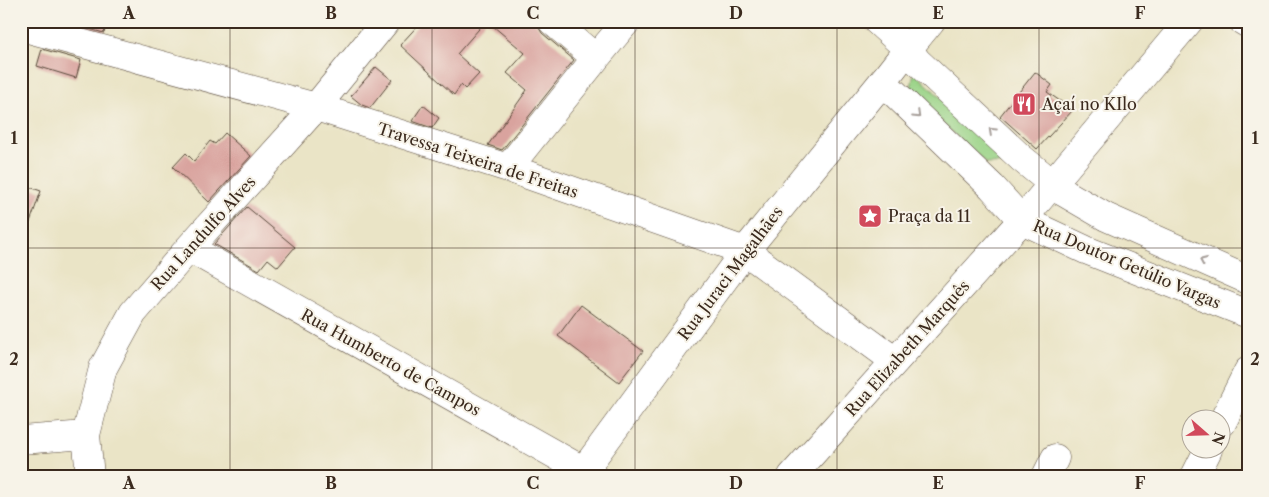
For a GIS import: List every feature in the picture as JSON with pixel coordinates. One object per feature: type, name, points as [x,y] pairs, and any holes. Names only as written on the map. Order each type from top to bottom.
[{"type":"street","name":"Rua Landulfo Alves","points":[[90,476],[86,435],[102,368],[133,313],[316,107],[386,21]]},
{"type":"street","points":[[552,21],[596,58]]},
{"type":"street","points":[[508,168],[627,21]]},
{"type":"street","name":"Rua Doutor Getúlio Vargas","points":[[877,21],[1021,158],[1063,192],[1106,217],[1248,280]]},
{"type":"street","name":"Rua Juraci Magalhães","points":[[589,473],[744,251],[888,86],[913,55],[931,21]]},
{"type":"street","name":"Rua Elizabeth Marquês","points":[[792,476],[1022,220],[1189,21]]},
{"type":"street","points":[[1243,21],[1248,24]]},
{"type":"street","name":"Travessa Teixeira de Freitas","points":[[25,31],[316,107],[508,168],[744,251],[894,361]]},
{"type":"street","name":"Rua Doutor Getúlio Vargas","points":[[888,86],[1022,220],[1086,250],[1248,314]]},
{"type":"street","points":[[992,188],[1021,158]]},
{"type":"street","name":"Rua Humberto de Campos","points":[[189,248],[589,473]]},
{"type":"street","points":[[1228,410],[1248,371]]},
{"type":"street","points":[[21,440],[86,435]]},
{"type":"street","points":[[1195,476],[1203,460]]},
{"type":"green space","points":[[914,72],[1009,163],[987,164],[914,98],[911,88]]},
{"type":"building","points":[[60,21],[108,21],[104,33]]},
{"type":"building","points":[[422,21],[486,21],[457,54],[479,74],[465,89],[461,85],[454,95],[400,45]]},
{"type":"building","points":[[487,21],[533,21],[542,33],[574,60],[502,150],[488,145],[527,90],[507,73],[525,53]]},
{"type":"building","points":[[42,49],[81,60],[76,78],[37,66]]},
{"type":"building","points":[[376,67],[392,80],[370,108],[362,105],[351,96]]},
{"type":"building","points":[[1035,72],[1052,85],[1047,92],[1073,110],[1037,149],[1000,116]]},
{"type":"building","points":[[423,105],[439,118],[432,128],[412,121]]},
{"type":"building","points":[[225,133],[251,156],[209,202],[173,167],[186,153],[194,161],[210,141],[215,144]]},
{"type":"building","points":[[21,184],[41,191],[24,239],[21,238]]},
{"type":"building","points":[[247,207],[295,247],[278,267],[268,259],[259,270],[214,244]]},
{"type":"building","points":[[581,305],[643,351],[619,382],[558,336]]},
{"type":"place","name":"Açaí no KIlo","points":[[1024,104]]},
{"type":"place","name":"Praça da 11","points":[[870,216]]}]
